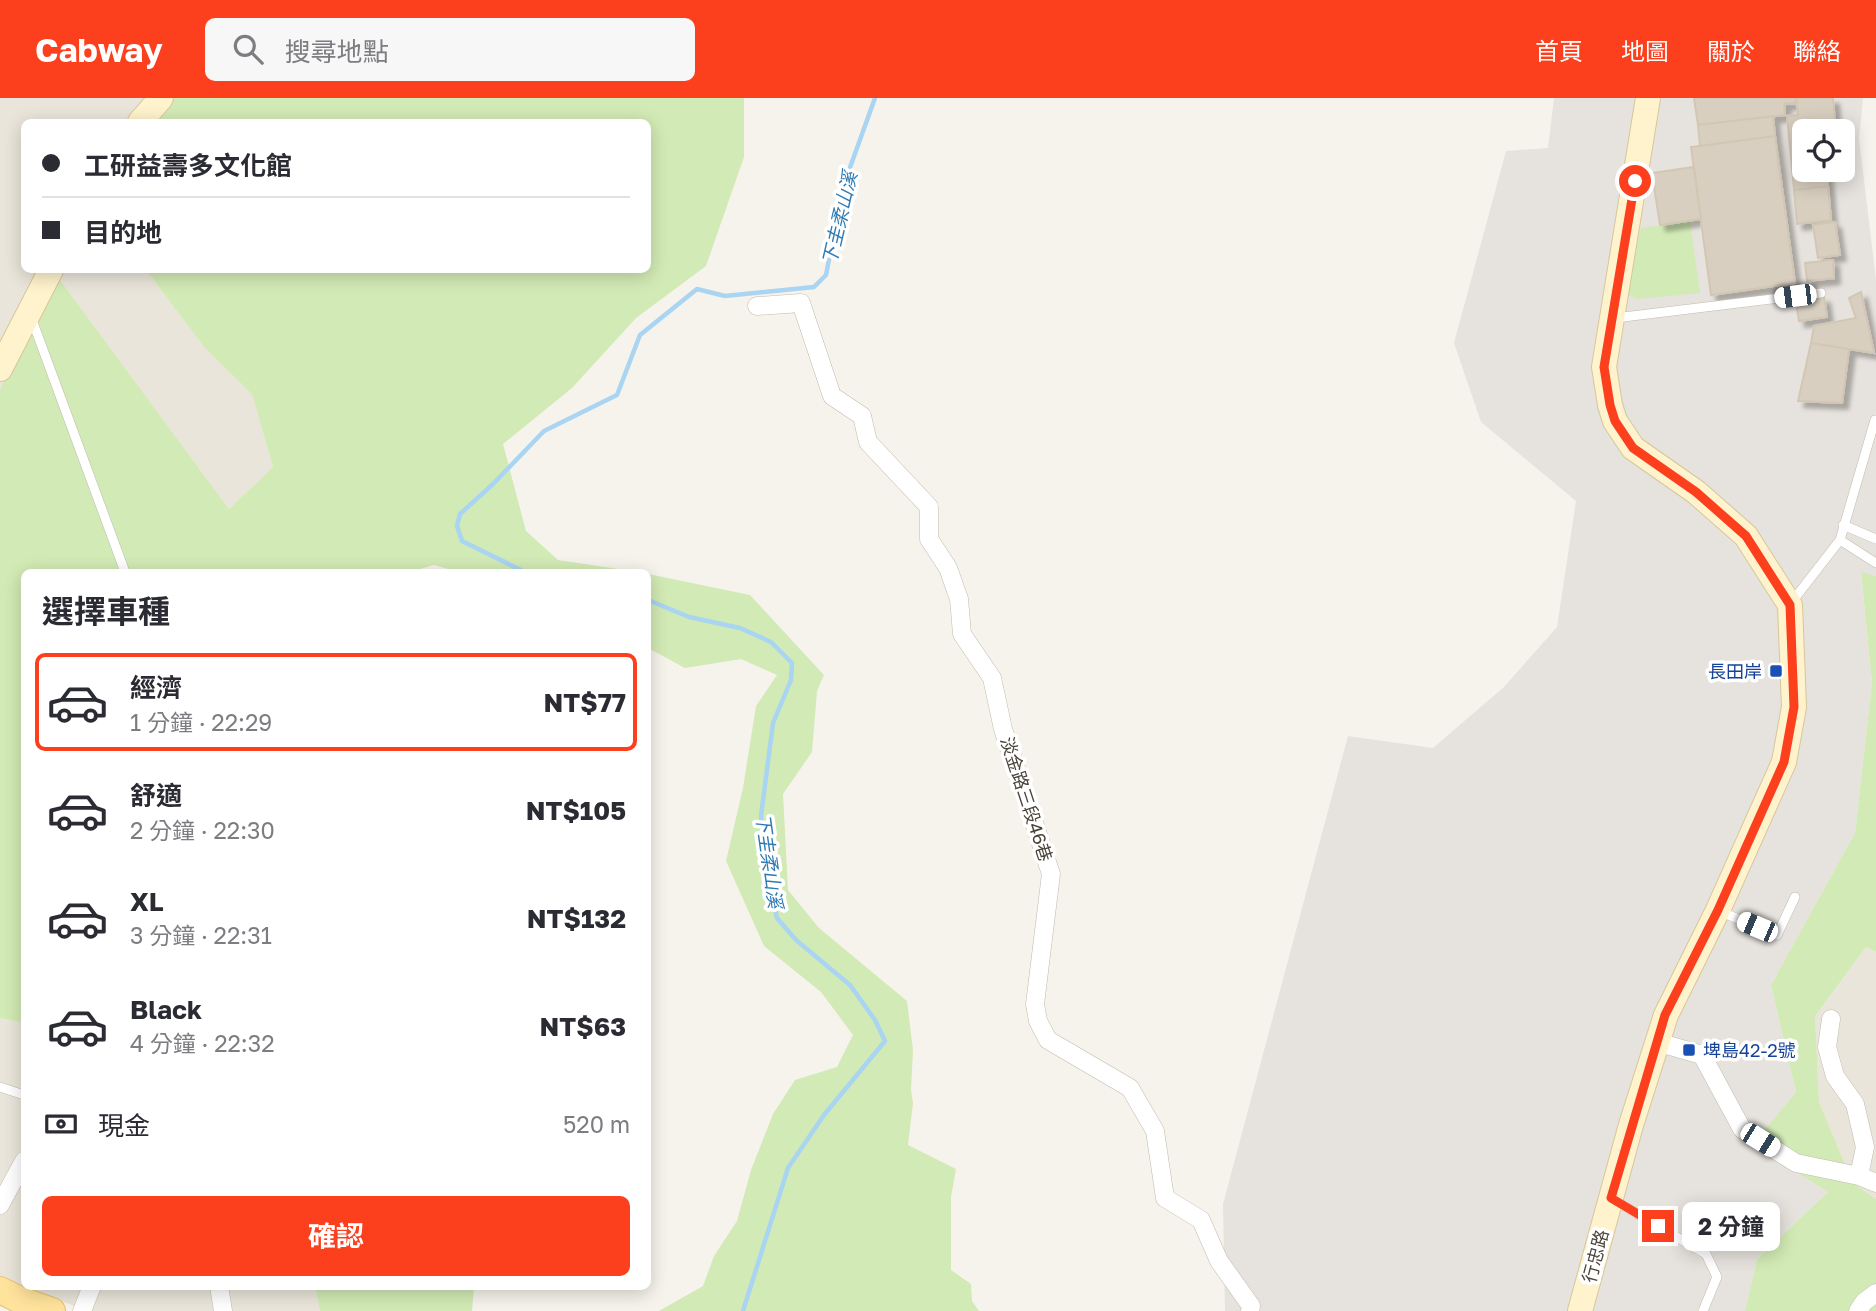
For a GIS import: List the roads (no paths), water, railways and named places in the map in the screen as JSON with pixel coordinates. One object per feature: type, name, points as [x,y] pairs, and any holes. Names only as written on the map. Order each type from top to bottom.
[{"type":"main road","points":[[0,1290],[52,1311]]},
{"type":"street","points":[[143,119],[161,98]]},
{"type":"street","points":[[1648,98],[1614,319],[1604,367],[1612,413],[1633,448],[1696,492],[1746,536],[1790,605]]},
{"type":"street","points":[[0,369],[49,273]]},
{"type":"street","name":"淡金路三段46巷","points":[[757,306],[801,303],[832,396],[862,416],[868,442],[929,507],[929,539],[948,568],[959,599],[962,634],[992,678],[1003,729],[1051,874],[1035,1004],[1038,1021],[1048,1040],[1130,1088],[1155,1131],[1165,1198],[1200,1220],[1219,1262],[1251,1306],[1250,1311]]},
{"type":"street","name":"行忠路","points":[[1580,1311],[1665,1015],[1718,910],[1784,762],[1794,707],[1790,605]]},
{"type":"street","points":[[1831,1019],[1827,1047],[1835,1076],[1855,1104],[1865,1147],[1859,1176]]},
{"type":"street","points":[[1657,1042],[1702,1055],[1742,1129],[1796,1163],[1859,1176],[1876,1183]]},
{"type":"street","points":[[0,1205],[21,1166]]},
{"type":"street","points":[[82,1311],[90,1290]]},
{"type":"street","points":[[220,1290],[223,1311]]},
{"type":"street","points":[[1858,1311],[1864,1302],[1876,1293]]},
{"type":"lane","points":[[1614,319],[1821,293]]},
{"type":"lane","points":[[29,312],[124,569]]},
{"type":"lane","points":[[1790,605],[1840,540],[1875,420]]},
{"type":"lane","points":[[1843,525],[1876,539]]},
{"type":"lane","points":[[1840,540],[1876,563]]},
{"type":"lane","points":[[1718,910],[1777,935],[1795,897]]},
{"type":"lane","points":[[0,1087],[21,1094]]},
{"type":"lane","points":[[1611,1198],[1706,1254],[1717,1277],[1703,1311]]},
{"type":"waterway","name":"下圭柔山溪","points":[[519,569],[462,541],[457,526],[460,514],[544,431],[617,395],[640,335],[697,289],[725,296],[814,287],[826,275],[843,187],[875,98]]},
{"type":"waterway","name":"下圭柔山溪","points":[[651,601],[689,617],[740,628],[771,642],[792,663],[791,680],[773,723],[761,816],[765,867],[777,918],[796,940],[850,985],[875,1020],[885,1041],[824,1115],[788,1168],[743,1311]]},
{"type":"place","name":"長田岸","points":[[1776,671]]},
{"type":"place","name":"埤島42-2號","points":[[1689,1050]]}]
